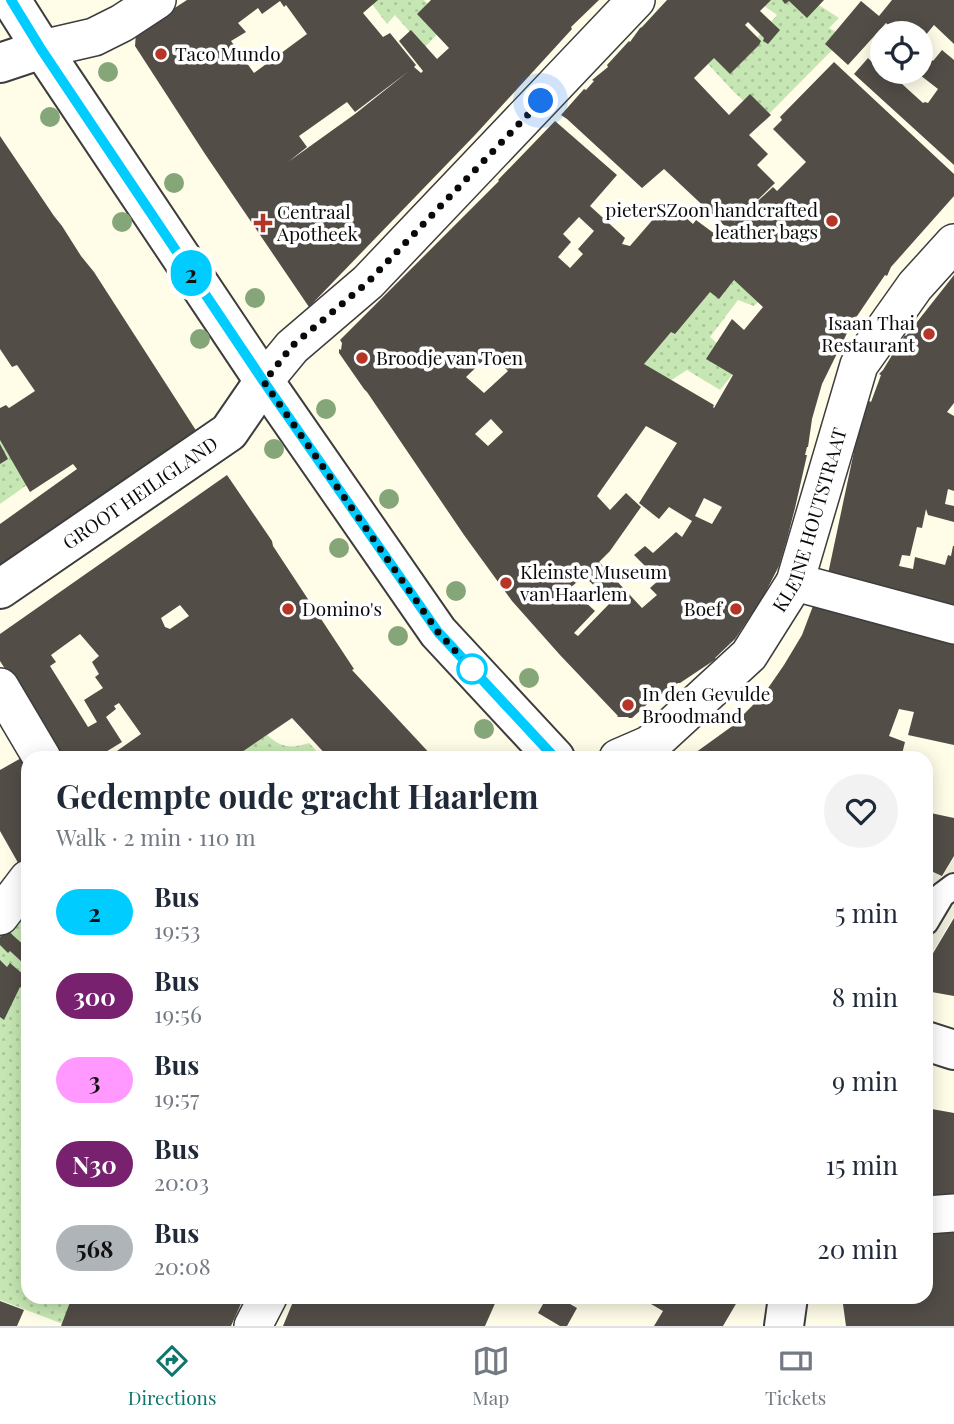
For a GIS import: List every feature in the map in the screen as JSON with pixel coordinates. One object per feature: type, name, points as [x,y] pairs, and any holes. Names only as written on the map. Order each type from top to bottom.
[{"type":"street","points":[[11,0],[264,382],[438,632],[548,751]]},
{"type":"street","points":[[0,63],[41,49],[94,37],[122,23],[157,0]]},
{"type":"street","points":[[264,382],[292,346],[368,282],[636,0]]},
{"type":"street","name":"KLEINE HOUTSTRAAT","points":[[634,751],[661,736],[748,655],[795,582],[859,365],[915,286],[954,243]]},
{"type":"street","name":"GROOT HEILIGLAND","points":[[0,589],[229,432],[264,382]]},
{"type":"street","points":[[795,582],[954,625]]},
{"type":"street","points":[[0,687],[38,751]]},
{"type":"street","points":[[0,916],[21,888]]},
{"type":"street","points":[[933,1043],[954,1050]]},
{"type":"street","points":[[933,1215],[954,1213]]},
{"type":"street","points":[[253,1326],[264,1304]]},
{"type":"street","points":[[784,1326],[787,1304]]},
{"type":"lane","points":[[933,910],[942,895],[954,886]]},
{"type":"green space","points":[[369,0],[424,0],[448,23],[424,48],[395,15],[387,24]]},
{"type":"green space","points":[[762,0],[811,0],[839,18],[829,28],[845,37],[764,119],[708,64],[722,43],[740,57],[777,15],[760,3]]},
{"type":"green space","points":[[747,255],[783,276],[754,306],[738,300],[710,337],[741,364],[720,390],[687,370],[659,388],[619,354],[707,281],[730,286]]},
{"type":"green space","points":[[0,434],[38,477],[0,504]]},
{"type":"green space","points":[[267,735],[286,746],[309,743],[316,751],[243,751]]},
{"type":"green space","points":[[21,908],[21,1304],[70,1304],[63,1324],[0,1300],[0,933]]},
{"type":"shaded area","points":[[954,858],[954,916],[933,951],[933,875],[943,876]]},
{"type":"building","points":[[187,0],[378,0],[363,13],[383,37],[390,33],[421,73],[423,71],[399,41],[411,30],[437,59],[449,48],[417,14],[431,0],[599,0],[571,27],[475,135],[309,307],[135,46],[136,33]],"holes":[[[280,1],[284,7],[286,5],[307,34],[254,73],[231,41],[246,32],[238,23],[258,8],[262,14]],[[409,71],[355,114],[288,162],[307,147],[299,136],[347,102],[355,112]]]},
{"type":"building","points":[[667,0],[771,0],[760,11],[780,30],[768,44],[748,22],[745,25],[761,41],[759,45],[730,74],[714,58],[694,78],[729,115],[750,94],[771,115],[749,135],[768,154],[757,165],[775,183],[734,223],[773,187],[777,191],[806,162],[773,129],[782,120],[780,117],[834,62],[954,174],[954,196],[891,267],[887,276],[885,275],[851,325],[822,384],[787,539],[779,566],[762,599],[735,639],[716,659],[655,701],[654,698],[632,718],[628,718],[617,717],[512,601],[339,353],[339,349],[341,350],[342,343],[340,340],[555,121],[617,175],[590,206],[625,238],[622,244],[630,246],[668,202],[693,224],[696,220],[719,237],[728,229],[664,169],[642,188],[561,115]],"holes":[[[579,217],[594,231],[578,249],[583,254],[570,268],[558,257],[571,242],[563,234]],[[734,280],[763,307],[744,330],[732,319],[706,359],[733,375],[714,408],[714,405],[644,364],[671,332],[675,334],[710,292],[719,299]],[[491,353],[508,371],[484,393],[466,377]],[[491,419],[503,432],[488,446],[475,434]],[[646,426],[677,443],[639,503],[659,519],[669,507],[692,521],[682,537],[676,532],[653,553],[645,546],[634,555],[659,580],[650,588],[657,595],[642,608],[599,562],[641,507],[626,493],[610,510],[597,496]],[[704,498],[722,507],[712,524],[695,516]],[[584,576],[611,602],[578,636],[574,633],[595,611],[570,588]]]},
{"type":"building","points":[[782,0],[824,0],[807,18],[789,1],[785,4]]},
{"type":"building","points":[[892,0],[954,0],[954,44],[933,26],[933,21],[870,21],[870,41],[848,65],[825,44],[861,1],[879,16]]},
{"type":"building","points":[[942,50],[954,60],[954,165],[854,74],[868,58],[870,84],[902,84],[923,103],[928,103],[938,89],[932,84],[933,61]]},
{"type":"building","points":[[0,136],[94,272],[197,432],[0,569],[0,524],[77,469],[73,464],[30,492],[0,440],[0,408],[6,405],[9,408],[35,391],[17,365],[12,367],[0,349]]},
{"type":"building","points":[[954,275],[954,403],[947,412],[954,416],[954,491],[948,489],[945,504],[954,506],[954,522],[928,515],[926,509],[922,528],[917,527],[910,556],[902,555],[899,566],[913,569],[915,557],[945,565],[954,546],[954,617],[828,574],[856,442],[868,403],[871,402],[881,375],[879,374],[905,335]]},
{"type":"building","points":[[0,444],[8,459],[0,464]]},
{"type":"building","points":[[227,475],[272,541],[354,669],[352,670],[427,751],[323,751],[292,718],[243,751],[117,751],[141,734],[119,703],[106,717],[122,742],[107,751],[58,751],[0,661],[0,634]],"holes":[[[180,605],[189,616],[170,629],[165,627],[161,618]],[[80,634],[99,656],[92,662],[99,674],[95,677],[103,688],[84,700],[97,722],[88,727],[50,666],[56,662],[51,655]]]},
{"type":"building","points":[[816,598],[954,640],[954,745],[908,735],[914,712],[899,709],[889,736],[905,742],[903,751],[698,751],[731,727],[764,694],[802,635]]},
{"type":"building","points":[[21,758],[21,868],[0,831],[0,770]]},
{"type":"building","points":[[933,814],[954,818],[954,856],[942,876],[933,872]]},
{"type":"building","points":[[954,918],[954,996],[933,992],[933,953]]},
{"type":"building","points":[[6,929],[21,943],[21,961],[0,945],[0,937]]},
{"type":"building","points":[[0,960],[7,967],[10,963],[21,973],[21,988],[4,1020],[0,1017]]},
{"type":"building","points":[[933,1109],[954,1113],[954,1209],[933,1210]]},
{"type":"building","points":[[954,1219],[954,1326],[846,1326],[843,1304],[933,1304],[933,1221]]},
{"type":"building","points":[[0,1301],[24,1310],[17,1326],[0,1326]]},
{"type":"building","points":[[69,1304],[241,1304],[231,1326],[61,1326]]},
{"type":"building","points":[[292,1304],[495,1304],[485,1326],[283,1326]]},
{"type":"building","points":[[543,1304],[570,1304],[577,1308],[567,1326],[560,1326],[538,1313]]},
{"type":"building","points":[[651,1304],[736,1304],[723,1326],[654,1326],[663,1311]]},
{"type":"bus line","name":"2","points":[[11,0],[264,382],[438,632],[548,751]]},
{"type":"place","name":"Taco Mundo","points":[[161,54]]},
{"type":"place","name":"pieterSZoon handcrafted leather bags","points":[[832,221]]},
{"type":"place","name":"Centraal Apotheek","points":[[263,223]]},
{"type":"place","name":"Isaan Thai Restaurant","points":[[929,334]]},
{"type":"place","name":"Broodje van Toen","points":[[362,358]]},
{"type":"place","name":"Kleinste Museum van Haarlem","points":[[506,583]]},
{"type":"place","name":"Domino's","points":[[288,609]]},
{"type":"place","name":"Boef","points":[[736,609]]},
{"type":"place","name":"In den Gevulde Broodmand","points":[[628,705]]},
{"type":"route","points":[[472,669],[438,632],[264,382],[292,346],[368,282],[541,101]]}]
